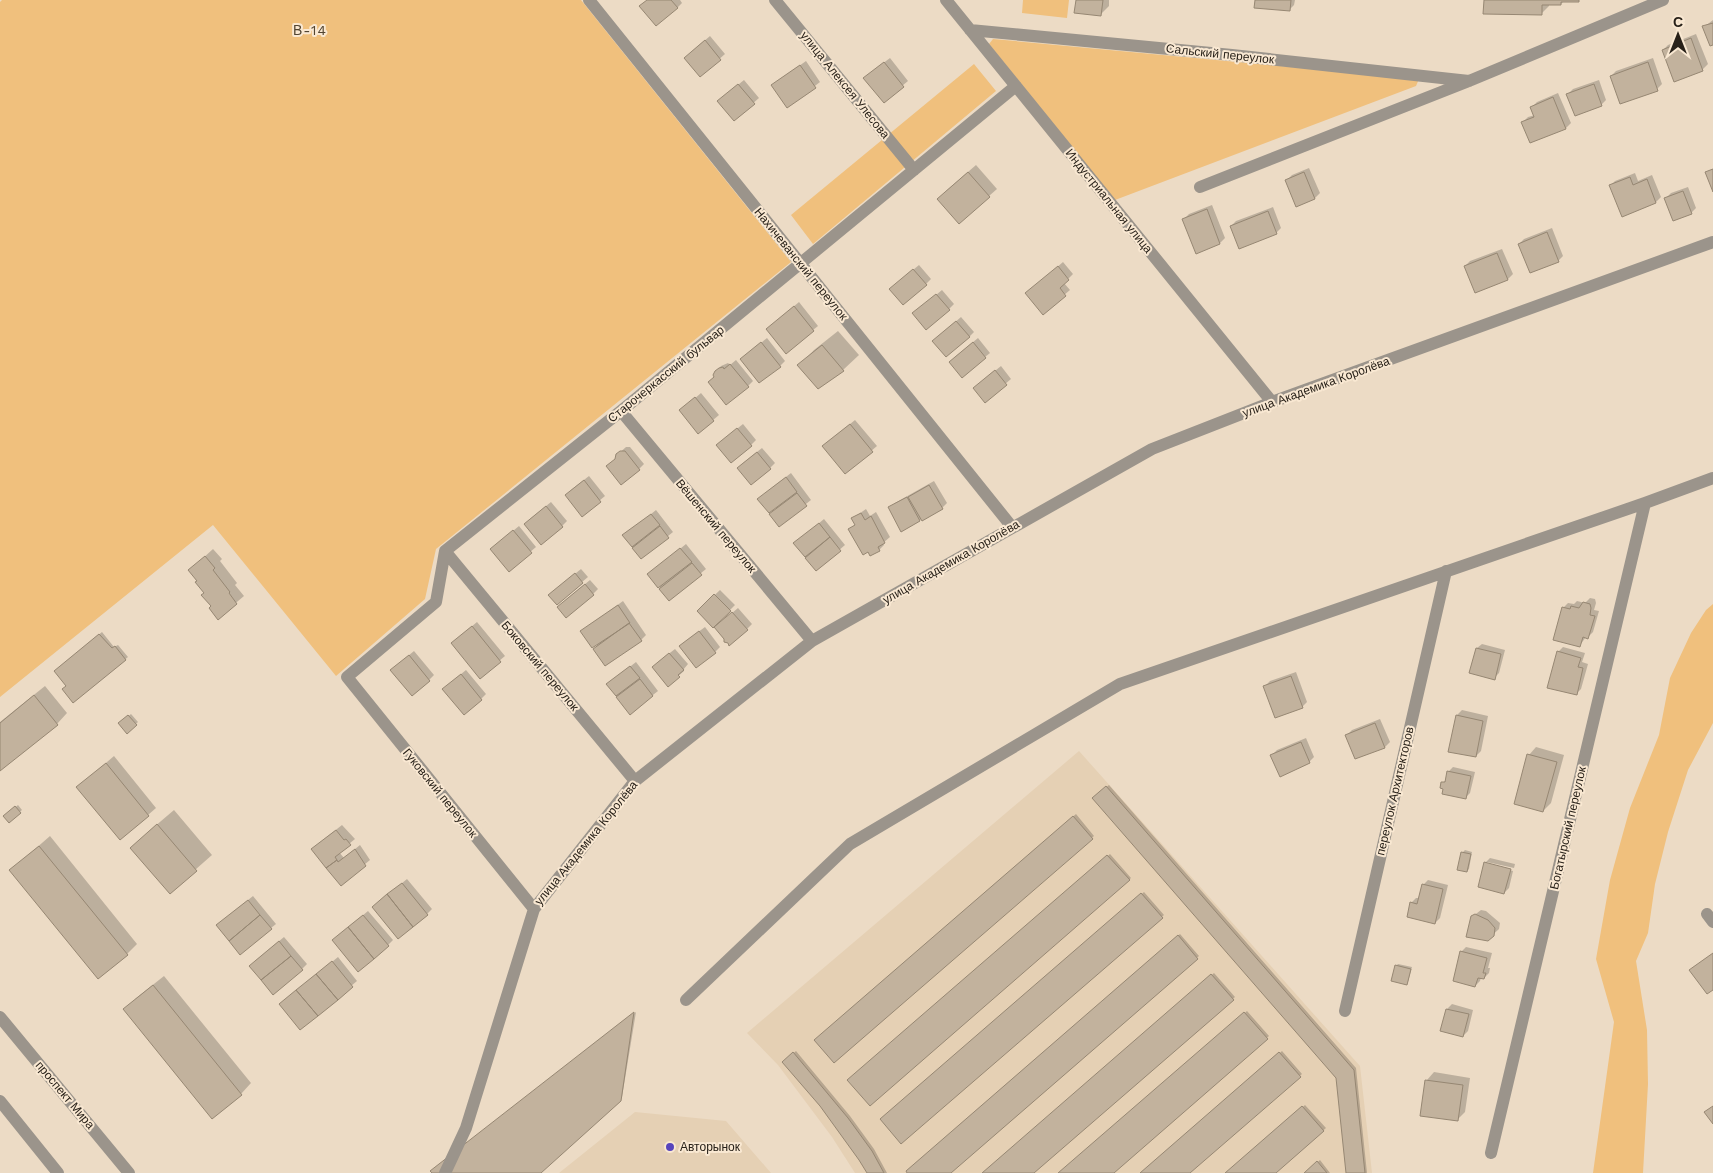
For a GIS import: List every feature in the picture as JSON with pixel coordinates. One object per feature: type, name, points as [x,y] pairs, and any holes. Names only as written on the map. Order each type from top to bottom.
[{"type":"street","name":"Нахичеванский переулок","points":[[589,0],[1012,527]]},
{"type":"street","name":"улица Алексея Улесова","points":[[775,0],[914,170]]},
{"type":"street","name":"Индустриальная улица","points":[[946,0],[1272,402]]},
{"type":"street","name":"Сальский переулок","points":[[1200,187],[1469,81],[1663,0]]},
{"type":"street","name":"Сальский переулок","points":[[970,30],[1232,55],[1469,81]]},
{"type":"street","name":"Старочеркасский бульвар","points":[[445,551],[621,411],[1016,86]]},
{"type":"street","name":"улица Академика Королёва","points":[[445,1173],[466,1128],[534,909],[635,781],[812,641],[1152,449],[1272,402],[1713,242]]},
{"type":"street","name":"Вёшенский переулок","points":[[621,411],[812,641]]},
{"type":"street","points":[[686,1000],[850,844],[1120,684],[1646,503],[1713,478]]},
{"type":"street","name":"Богатырский переулок","points":[[1491,1152],[1646,503]]},
{"type":"street","name":"Гуковский переулок","points":[[445,551],[436,602],[346,677],[534,909]]},
{"type":"street","name":"Боковский переулок","points":[[445,551],[635,781]]},
{"type":"street","name":"переулок Архитекторов","points":[[1345,1012],[1446,572]]},
{"type":"street","name":"проспект Мира","points":[[0,1017],[129,1173]]},
{"type":"street","points":[[0,1101],[58,1173]]},
{"type":"shaded area","points":[[2,0],[581,0],[791,262],[436,549],[425,599],[336,676],[213,525],[0,697],[0,2]]},
{"type":"shaded area","points":[[1023,0],[1069,0],[1067,18],[1022,13]]},
{"type":"shaded area","points":[[993,39],[1419,79],[1416,86],[1115,200],[989,44]]},
{"type":"shaded area","points":[[974,64],[996,91],[813,244],[791,215]]},
{"type":"shaded area","points":[[1713,604],[1713,723],[1688,770],[1668,832],[1655,884],[1648,933],[1636,961],[1647,1030],[1648,1084],[1643,1173],[1593,1173],[1614,1022],[1596,959],[1610,880],[1630,808],[1659,735],[1670,678],[1691,633],[1706,610]]},
{"type":"shaded area","points":[[1079,751],[1360,1066],[1372,1173],[855,1173],[832,1137],[778,1065],[747,1033]]},
{"type":"shaded area","name":"Авторынок","points":[[635,1112],[726,1121],[771,1173],[559,1173]]},
{"type":"building","points":[[647,0],[671,0],[678,8],[656,26],[639,6]]},
{"type":"building","points":[[1076,0],[1103,0],[1101,16],[1074,13]]},
{"type":"building","points":[[1255,0],[1291,0],[1290,11],[1254,8]]},
{"type":"building","points":[[1484,0],[1579,0],[1579,2],[1561,2],[1561,5],[1542,5],[1542,15],[1483,14]]},
{"type":"building","points":[[1713,23],[1713,45],[1710,46],[1702,26]]},
{"type":"building","points":[[1691,38],[1703,71],[1674,82],[1662,50]]},
{"type":"building","points":[[705,40],[721,60],[700,77],[684,58]]},
{"type":"building","points":[[884,62],[904,87],[884,103],[863,78]]},
{"type":"building","points":[[1648,62],[1658,91],[1620,104],[1610,76]]},
{"type":"building","points":[[800,65],[816,88],[787,108],[771,85]]},
{"type":"building","points":[[738,84],[755,104],[734,121],[717,101]]},
{"type":"building","points":[[1594,84],[1602,106],[1575,116],[1566,94]]},
{"type":"building","points":[[1553,97],[1566,129],[1530,143],[1521,122],[1534,117],[1530,107]]},
{"type":"building","points":[[1713,169],[1713,192],[1705,172]]},
{"type":"building","points":[[968,172],[990,197],[959,224],[937,199]]},
{"type":"building","points":[[1304,172],[1315,199],[1296,207],[1285,180]]},
{"type":"building","points":[[1630,177],[1633,185],[1647,179],[1656,203],[1622,217],[1609,185]]},
{"type":"building","points":[[1683,191],[1692,214],[1673,221],[1664,198]]},
{"type":"building","points":[[1207,209],[1220,244],[1196,254],[1182,219]]},
{"type":"building","points":[[1268,211],[1277,234],[1239,249],[1230,226]]},
{"type":"building","points":[[1547,232],[1559,262],[1530,273],[1518,244]]},
{"type":"building","points":[[1497,253],[1508,280],[1475,293],[1464,266]]},
{"type":"building","points":[[1058,266],[1069,280],[1060,288],[1066,296],[1043,315],[1025,293]]},
{"type":"building","points":[[913,269],[927,285],[903,305],[889,289]]},
{"type":"building","points":[[936,294],[950,310],[926,330],[912,313]]},
{"type":"building","points":[[794,306],[814,331],[786,354],[766,329]]},
{"type":"building","points":[[956,321],[970,337],[946,357],[932,341]]},
{"type":"building","points":[[761,342],[781,367],[759,383],[740,359]]},
{"type":"building","points":[[973,342],[986,358],[962,378],[949,362]]},
{"type":"building","points":[[822,345],[844,371],[818,389],[797,365]]},
{"type":"building","points":[[730,364],[749,387],[726,405],[708,382],[714,377],[715,371],[723,367],[724,369]]},
{"type":"building","points":[[995,370],[1007,385],[985,403],[973,388]]},
{"type":"building","points":[[695,397],[714,421],[698,434],[679,410]]},
{"type":"building","points":[[850,424],[873,452],[845,474],[822,446]]},
{"type":"building","points":[[737,428],[752,446],[731,463],[716,445]]},
{"type":"building","points":[[620,451],[625,451],[640,470],[621,485],[606,466],[615,459],[616,454]]},
{"type":"building","points":[[757,452],[771,469],[751,485],[737,468]]},
{"type":"building","points":[[786,477],[797,492],[769,513],[757,499]]},
{"type":"building","points":[[584,480],[601,502],[582,517],[565,495]]},
{"type":"building","points":[[929,485],[943,509],[922,521],[908,497]]},
{"type":"building","points":[[797,493],[807,506],[779,527],[769,514]]},
{"type":"building","points":[[907,497],[920,521],[901,532],[888,507]]},
{"type":"building","points":[[546,506],[563,527],[541,545],[524,524]]},
{"type":"building","points":[[861,513],[865,520],[871,516],[885,543],[878,547],[880,551],[870,556],[868,552],[863,555],[848,529],[855,525],[851,518]]},
{"type":"building","points":[[651,514],[660,525],[632,547],[622,535]]},
{"type":"building","points":[[819,523],[830,537],[805,557],[793,543]]},
{"type":"building","points":[[660,526],[669,538],[641,559],[632,548]]},
{"type":"building","points":[[513,530],[532,553],[509,572],[490,549]]},
{"type":"building","points":[[830,537],[841,551],[816,571],[805,558]]},
{"type":"building","points":[[680,548],[692,562],[658,588],[647,574]]},
{"type":"building","points":[[205,556],[215,568],[213,570],[237,604],[218,620],[209,608],[211,606],[201,595],[204,593],[195,582],[197,581],[188,570]]},
{"type":"building","points":[[692,563],[702,575],[669,601],[659,589]]},
{"type":"building","points":[[575,573],[583,583],[557,605],[548,595]]},
{"type":"building","points":[[585,584],[594,595],[566,618],[557,607]]},
{"type":"building","points":[[714,594],[731,611],[713,628],[697,611]]},
{"type":"building","points":[[1583,602],[1590,604],[1590,615],[1595,616],[1588,639],[1583,637],[1580,647],[1553,640],[1562,607],[1570,609],[1571,606],[1579,608]]},
{"type":"building","points":[[618,605],[630,623],[592,648],[580,631]]},
{"type":"building","points":[[732,612],[748,630],[729,646],[714,627]]},
{"type":"building","points":[[629,623],[642,641],[605,666],[593,649]]},
{"type":"building","points":[[472,626],[501,662],[480,679],[451,643]]},
{"type":"building","points":[[699,631],[716,653],[696,668],[679,646]]},
{"type":"building","points":[[99,634],[112,648],[115,646],[126,660],[73,703],[62,689],[66,686],[54,671]]},
{"type":"building","points":[[1476,648],[1501,654],[1495,680],[1469,673]]},
{"type":"building","points":[[1557,651],[1581,658],[1578,667],[1583,668],[1577,695],[1547,688]]},
{"type":"building","points":[[669,653],[684,670],[678,675],[680,677],[668,687],[652,667]]},
{"type":"building","points":[[409,655],[430,681],[412,696],[390,670]]},
{"type":"building","points":[[630,666],[640,678],[616,696],[606,684]]},
{"type":"building","points":[[461,674],[482,700],[464,715],[442,689]]},
{"type":"building","points":[[1291,676],[1303,708],[1275,718],[1263,686]]},
{"type":"building","points":[[640,679],[653,696],[630,715],[616,697]]},
{"type":"building","points":[[34,695],[58,725],[0,771],[0,723]]},
{"type":"building","points":[[128,715],[137,725],[127,734],[118,723]]},
{"type":"building","points":[[1456,715],[1483,721],[1476,757],[1448,752]]},
{"type":"building","points":[[1375,723],[1385,748],[1355,759],[1345,735]]},
{"type":"building","points":[[1301,742],[1310,763],[1280,777],[1270,755]]},
{"type":"building","points":[[1527,754],[1557,762],[1543,812],[1514,804]]},
{"type":"building","points":[[106,763],[149,816],[120,840],[76,787]]},
{"type":"building","points":[[1447,771],[1471,776],[1466,799],[1442,794],[1441,782],[1445,782]]},
{"type":"building","points":[[1106,786],[1354,1070],[1365,1173],[1346,1173],[1336,1078],[1092,798]]},
{"type":"building","points":[[15,806],[21,813],[9,823],[3,816]]},
{"type":"building","points":[[1073,816],[1093,839],[834,1063],[814,1040]]},
{"type":"building","points":[[157,824],[197,871],[170,894],[130,848]]},
{"type":"building","points":[[336,830],[351,845],[335,857],[337,860],[326,868],[311,849]]},
{"type":"building","points":[[39,846],[128,955],[98,979],[9,870]]},
{"type":"building","points":[[355,849],[366,866],[341,886],[326,868],[337,860],[338,862]]},
{"type":"building","points":[[1461,852],[1471,854],[1467,872],[1457,870]]},
{"type":"building","points":[[1107,855],[1130,880],[870,1106],[847,1080]]},
{"type":"building","points":[[1484,862],[1511,869],[1504,894],[1478,887]]},
{"type":"building","points":[[402,883],[428,915],[413,927],[387,894]]},
{"type":"building","points":[[1422,884],[1443,889],[1435,924],[1407,917],[1410,902],[1417,904]]},
{"type":"building","points":[[1141,893],[1163,918],[901,1144],[880,1119]]},
{"type":"building","points":[[387,894],[413,927],[398,939],[372,907]]},
{"type":"building","points":[[248,900],[260,915],[229,941],[216,925]]},
{"type":"building","points":[[1475,914],[1488,920],[1495,928],[1494,936],[1488,941],[1466,937],[1471,916]]},
{"type":"building","points":[[260,915],[272,929],[240,955],[229,941]]},
{"type":"building","points":[[363,915],[389,946],[374,959],[348,927]]},
{"type":"building","points":[[348,927],[374,959],[358,972],[332,940]]},
{"type":"building","points":[[1178,935],[1198,959],[951,1173],[907,1173],[906,1171]]},
{"type":"building","points":[[279,941],[291,956],[261,980],[249,966]]},
{"type":"building","points":[[1460,951],[1487,958],[1483,973],[1486,973],[1484,979],[1478,978],[1475,987],[1453,981]]},
{"type":"building","points":[[1713,953],[1713,990],[1707,994],[1689,970]]},
{"type":"building","points":[[291,956],[303,970],[273,995],[261,980]]},
{"type":"building","points":[[332,961],[353,987],[338,1000],[316,974]]},
{"type":"building","points":[[1395,965],[1411,969],[1407,985],[1391,981]]},
{"type":"building","points":[[316,974],[338,1000],[318,1016],[296,990]]},
{"type":"building","points":[[1211,974],[1234,1000],[1034,1173],[982,1173]]},
{"type":"building","points":[[153,985],[242,1095],[212,1119],[123,1009]]},
{"type":"building","points":[[296,990],[318,1016],[300,1030],[279,1004]]},
{"type":"building","points":[[1446,1009],[1469,1014],[1463,1037],[1440,1031]]},
{"type":"building","points":[[634,1012],[621,1101],[541,1173],[432,1173],[430,1171]]},
{"type":"building","points":[[1244,1012],[1268,1039],[1114,1173],[1058,1173]]},
{"type":"building","points":[[793,1052],[848,1118],[872,1151],[884,1173],[867,1173],[820,1106],[782,1062]]},
{"type":"building","points":[[1279,1052],[1301,1077],[1190,1173],[1140,1173]]},
{"type":"building","points":[[1425,1080],[1463,1085],[1458,1121],[1420,1116]]},
{"type":"building","points":[[1302,1106],[1324,1131],[1276,1173],[1225,1173]]},
{"type":"building","points":[[1713,1106],[1713,1124],[1704,1112]]},
{"type":"building","points":[[1317,1161],[1327,1173],[1304,1173]]},
{"type":"place","name":"Авторынок","points":[[670,1147]]},
{"type":"district","name":"В-14","points":[[310,30]]}]
